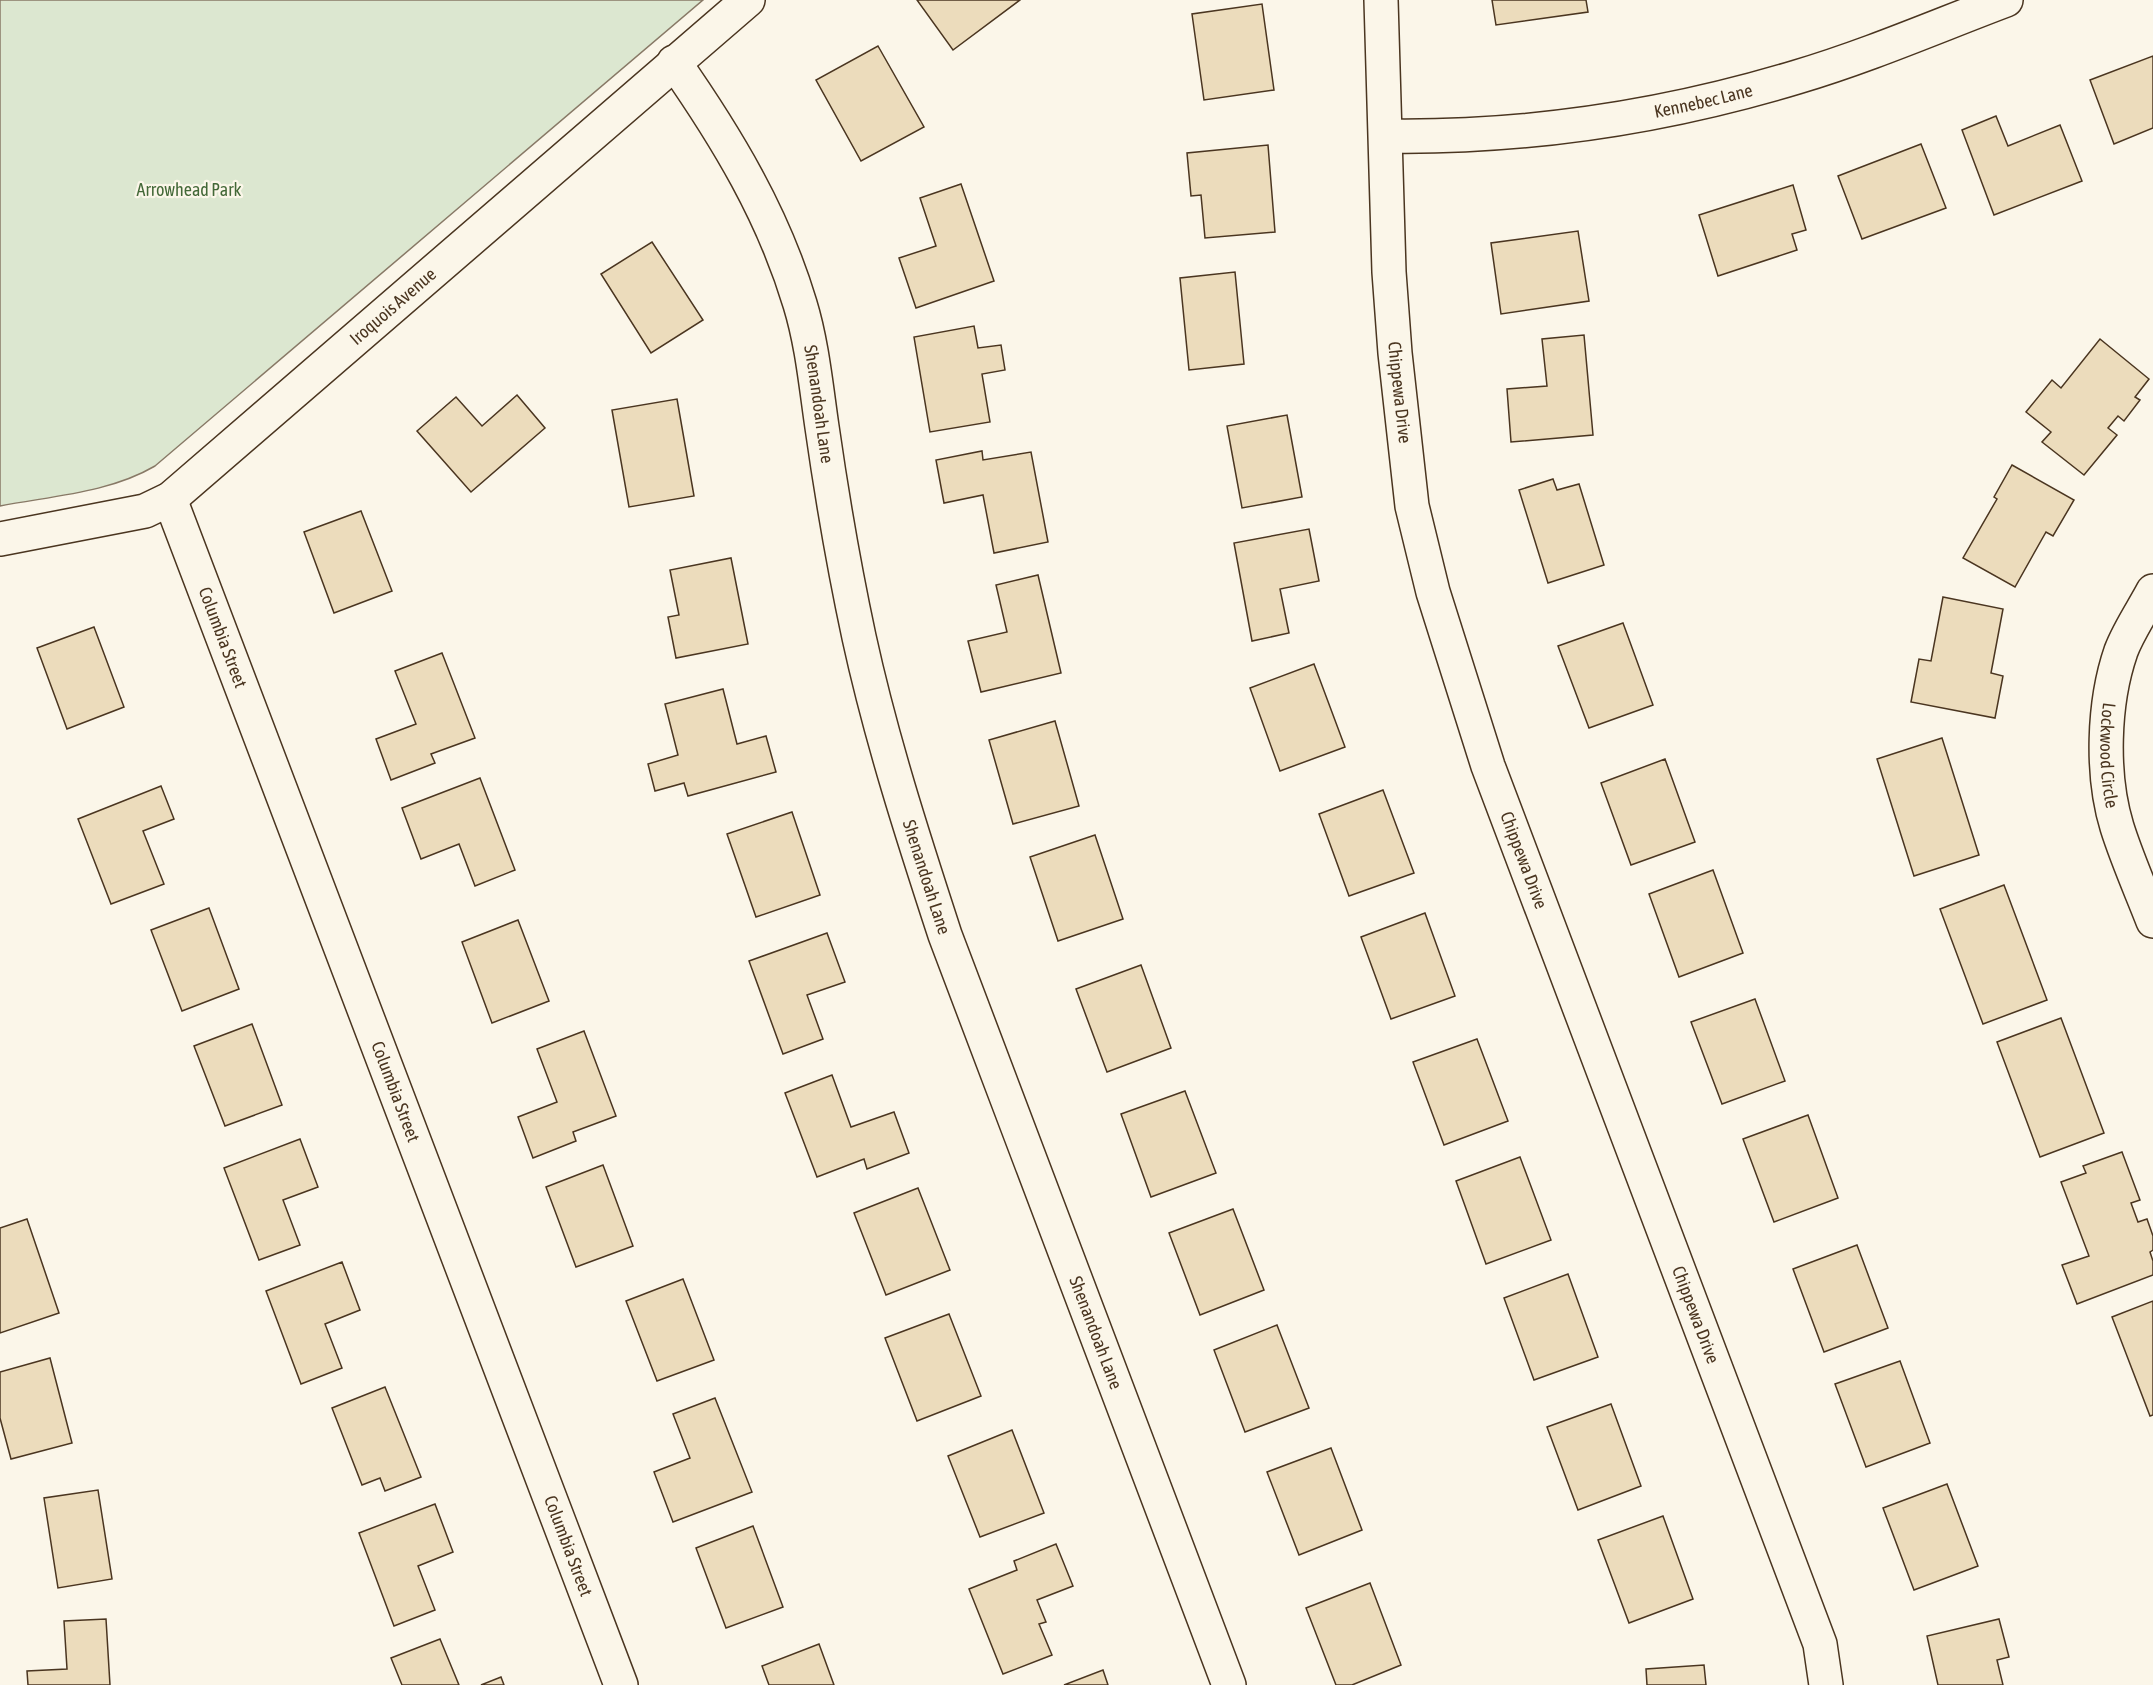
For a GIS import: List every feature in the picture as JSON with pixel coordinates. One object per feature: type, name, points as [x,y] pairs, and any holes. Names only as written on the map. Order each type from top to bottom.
[{"type":"street","name":"Iroquois Avenue","points":[[0,539],[145,511],[170,498],[748,0]]},
{"type":"street","name":"Chippewa Drive","points":[[1381,0],[1389,272],[1395,353],[1412,506],[1433,592],[1488,766],[1820,1644],[1826,1685]]},
{"type":"street","name":"Kennebec Lane","points":[[1386,136],[1464,136],[1597,122],[1698,104],[1829,67],[2006,0]]},
{"type":"street","name":"Shenandoah Lane","points":[[674,62],[751,182],[782,249],[801,306],[833,502],[858,636],[911,833],[945,935],[1229,1685]]},
{"type":"street","name":"Columbia Street","points":[[170,498],[621,1685]]},
{"type":"street","name":"Lockwood Circle","points":[[2153,591],[2122,650],[2112,683],[2106,740],[2110,797],[2117,827],[2153,921]]},
{"type":"green space","name":"Arrowhead Park","points":[[0,0],[703,0],[155,466],[99,488],[0,506]]},
{"type":"building","points":[[917,0],[1020,0],[953,50]]},
{"type":"building","points":[[1492,0],[1586,0],[1588,12],[1496,25]]},
{"type":"building","points":[[1262,4],[1274,90],[1204,100],[1192,14]]},
{"type":"building","points":[[878,46],[924,127],[861,161],[816,80]]},
{"type":"building","points":[[2153,56],[2153,128],[2114,144],[2090,80]]},
{"type":"building","points":[[1996,116],[2008,146],[2060,125],[2082,181],[1994,215],[1962,130]]},
{"type":"building","points":[[1921,144],[1946,208],[1862,239],[1838,176]]},
{"type":"building","points":[[1268,145],[1275,232],[1205,238],[1201,195],[1191,196],[1187,153]]},
{"type":"building","points":[[961,184],[994,281],[916,308],[899,258],[936,246],[920,198]]},
{"type":"building","points":[[1793,185],[1806,230],[1792,234],[1797,250],[1718,276],[1699,215]]},
{"type":"building","points":[[1578,231],[1589,301],[1501,314],[1491,243]]},
{"type":"building","points":[[652,242],[703,320],[651,353],[601,274]]},
{"type":"building","points":[[1235,272],[1244,364],[1189,370],[1180,278]]},
{"type":"building","points":[[974,326],[978,348],[1001,345],[1005,370],[982,374],[990,422],[930,432],[914,337]]},
{"type":"building","points":[[1584,335],[1593,435],[1511,442],[1507,389],[1547,386],[1542,339]]},
{"type":"building","points":[[2100,339],[2149,379],[2135,397],[2140,400],[2124,421],[2118,416],[2108,428],[2117,435],[2084,475],[2042,442],[2051,432],[2026,412],[2052,380],[2061,388]]},
{"type":"building","points":[[517,395],[545,428],[471,492],[417,431],[456,397],[482,426]]},
{"type":"building","points":[[677,399],[694,496],[629,507],[612,410]]},
{"type":"building","points":[[1287,415],[1302,497],[1242,508],[1227,426]]},
{"type":"building","points":[[982,451],[983,460],[1031,452],[1048,542],[994,553],[983,495],[944,503],[936,460]]},
{"type":"building","points":[[2012,465],[2074,500],[2053,536],[2046,532],[2015,587],[1963,558],[1997,499],[1994,497]]},
{"type":"building","points":[[1553,479],[1557,490],[1579,484],[1604,565],[1548,583],[1519,490]]},
{"type":"building","points":[[361,511],[392,591],[334,613],[304,532]]},
{"type":"building","points":[[1309,529],[1319,581],[1280,589],[1289,633],[1252,641],[1234,543]]},
{"type":"building","points":[[731,558],[748,644],[676,658],[668,617],[679,615],[670,570]]},
{"type":"building","points":[[1038,575],[1061,673],[981,692],[968,641],[1007,632],[996,585]]},
{"type":"building","points":[[1943,597],[2003,609],[1991,673],[2003,676],[1995,718],[1911,702],[1919,659],[1931,661]]},
{"type":"building","points":[[1623,623],[1653,705],[1589,728],[1558,646]]},
{"type":"building","points":[[94,627],[124,707],[67,729],[37,648]]},
{"type":"building","points":[[442,653],[475,738],[431,754],[435,763],[391,780],[376,739],[416,724],[395,671]]},
{"type":"building","points":[[1314,664],[1345,747],[1280,771],[1250,688]]},
{"type":"building","points":[[723,689],[737,744],[766,736],[776,772],[688,796],[684,783],[655,791],[648,764],[678,755],[665,704]]},
{"type":"building","points":[[1055,721],[1079,806],[1013,824],[989,740]]},
{"type":"building","points":[[1942,738],[1979,855],[1914,876],[1877,759]]},
{"type":"building","points":[[1665,759],[1695,842],[1631,865],[1601,783]]},
{"type":"building","points":[[480,778],[515,870],[475,886],[459,844],[421,859],[402,808]]},
{"type":"building","points":[[161,786],[174,819],[143,831],[164,884],[111,904],[78,819]]},
{"type":"building","points":[[1383,790],[1414,873],[1349,896],[1319,814]]},
{"type":"building","points":[[792,812],[820,895],[756,917],[727,834]]},
{"type":"building","points":[[1095,835],[1123,919],[1058,941],[1030,857]]},
{"type":"building","points":[[1713,870],[1743,953],[1679,977],[1649,894]]},
{"type":"building","points":[[2004,885],[2047,1000],[1983,1024],[1940,909]]},
{"type":"building","points":[[209,908],[239,989],[182,1011],[151,930]]},
{"type":"building","points":[[1425,913],[1455,996],[1391,1019],[1361,937]]},
{"type":"building","points":[[518,920],[549,1001],[492,1023],[462,942]]},
{"type":"building","points":[[827,933],[845,982],[807,995],[823,1039],[783,1054],[749,961]]},
{"type":"building","points":[[1141,965],[1171,1048],[1107,1072],[1076,989]]},
{"type":"building","points":[[1755,999],[1785,1081],[1722,1104],[1691,1022]]},
{"type":"building","points":[[2061,1018],[2104,1133],[2040,1157],[1997,1042]]},
{"type":"building","points":[[252,1024],[282,1105],[225,1126],[194,1046]]},
{"type":"building","points":[[584,1031],[616,1116],[573,1132],[576,1141],[533,1158],[518,1117],[557,1102],[537,1049]]},
{"type":"building","points":[[1477,1039],[1508,1121],[1444,1145],[1413,1062]]},
{"type":"building","points":[[832,1075],[851,1127],[894,1112],[909,1153],[867,1169],[864,1159],[817,1177],[785,1093]]},
{"type":"building","points":[[1185,1091],[1216,1173],[1151,1197],[1121,1114]]},
{"type":"building","points":[[1808,1115],[1838,1198],[1774,1222],[1743,1139]]},
{"type":"building","points":[[300,1139],[318,1187],[283,1200],[300,1245],[259,1260],[224,1168]]},
{"type":"building","points":[[2122,1152],[2140,1200],[2131,1203],[2138,1222],[2147,1219],[2153,1236],[2153,1250],[2150,1252],[2153,1261],[2153,1275],[2077,1304],[2062,1265],[2089,1256],[2061,1182],[2086,1173],[2083,1166]]},
{"type":"building","points":[[1520,1157],[1551,1240],[1486,1264],[1456,1181]]},
{"type":"building","points":[[603,1165],[633,1246],[576,1267],[546,1187]]},
{"type":"building","points":[[918,1188],[950,1270],[886,1295],[854,1213]]},
{"type":"building","points":[[1233,1209],[1264,1290],[1200,1315],[1169,1233]]},
{"type":"building","points":[[27,1219],[59,1313],[0,1333],[0,1228]]},
{"type":"building","points":[[1857,1245],[1888,1328],[1824,1352],[1793,1269]]},
{"type":"building","points":[[342,1262],[360,1310],[325,1324],[342,1368],[301,1384],[266,1291]]},
{"type":"building","points":[[1568,1274],[1598,1357],[1534,1380],[1504,1298]]},
{"type":"building","points":[[683,1279],[714,1360],[657,1381],[626,1301]]},
{"type":"building","points":[[2153,1301],[2153,1415],[2150,1416],[2112,1317]]},
{"type":"building","points":[[949,1314],[981,1396],[917,1421],[885,1338]]},
{"type":"building","points":[[1277,1325],[1309,1408],[1245,1432],[1214,1350]]},
{"type":"building","points":[[50,1358],[72,1443],[11,1459],[0,1418],[0,1372]]},
{"type":"building","points":[[1900,1361],[1930,1443],[1866,1467],[1835,1384]]},
{"type":"building","points":[[385,1387],[421,1477],[385,1491],[380,1478],[362,1485],[332,1408]]},
{"type":"building","points":[[715,1398],[752,1492],[673,1522],[654,1472],[690,1458],[673,1414]]},
{"type":"building","points":[[1611,1404],[1641,1486],[1578,1510],[1547,1427]]},
{"type":"building","points":[[1012,1430],[1044,1513],[980,1537],[948,1456]]},
{"type":"building","points":[[1331,1448],[1362,1530],[1299,1555],[1267,1472]]},
{"type":"building","points":[[1947,1484],[1978,1566],[1914,1590],[1883,1508]]},
{"type":"building","points":[[98,1490],[112,1579],[58,1588],[44,1498]]},
{"type":"building","points":[[435,1504],[453,1552],[418,1566],[435,1610],[394,1626],[359,1533]]},
{"type":"building","points":[[1663,1516],[1693,1599],[1629,1623],[1598,1540]]},
{"type":"building","points":[[753,1526],[783,1607],[726,1628],[696,1548]]},
{"type":"building","points":[[1056,1544],[1073,1586],[1037,1600],[1046,1622],[1039,1624],[1052,1655],[1003,1674],[969,1589],[1017,1570],[1014,1561]]},
{"type":"building","points":[[1370,1583],[1401,1665],[1352,1685],[1336,1685],[1306,1608]]},
{"type":"building","points":[[106,1619],[110,1685],[28,1685],[27,1671],[67,1669],[64,1621]]},
{"type":"building","points":[[1999,1619],[2009,1657],[1997,1660],[2003,1685],[1938,1685],[1927,1636]]},
{"type":"building","points":[[440,1639],[459,1685],[402,1685],[391,1658]]},
{"type":"building","points":[[819,1644],[834,1685],[769,1685],[762,1666]]},
{"type":"building","points":[[1704,1665],[1706,1685],[1647,1685],[1646,1669]]},
{"type":"building","points":[[1103,1670],[1108,1685],[1064,1685]]},
{"type":"building","points":[[501,1677],[504,1685],[481,1685]]}]
